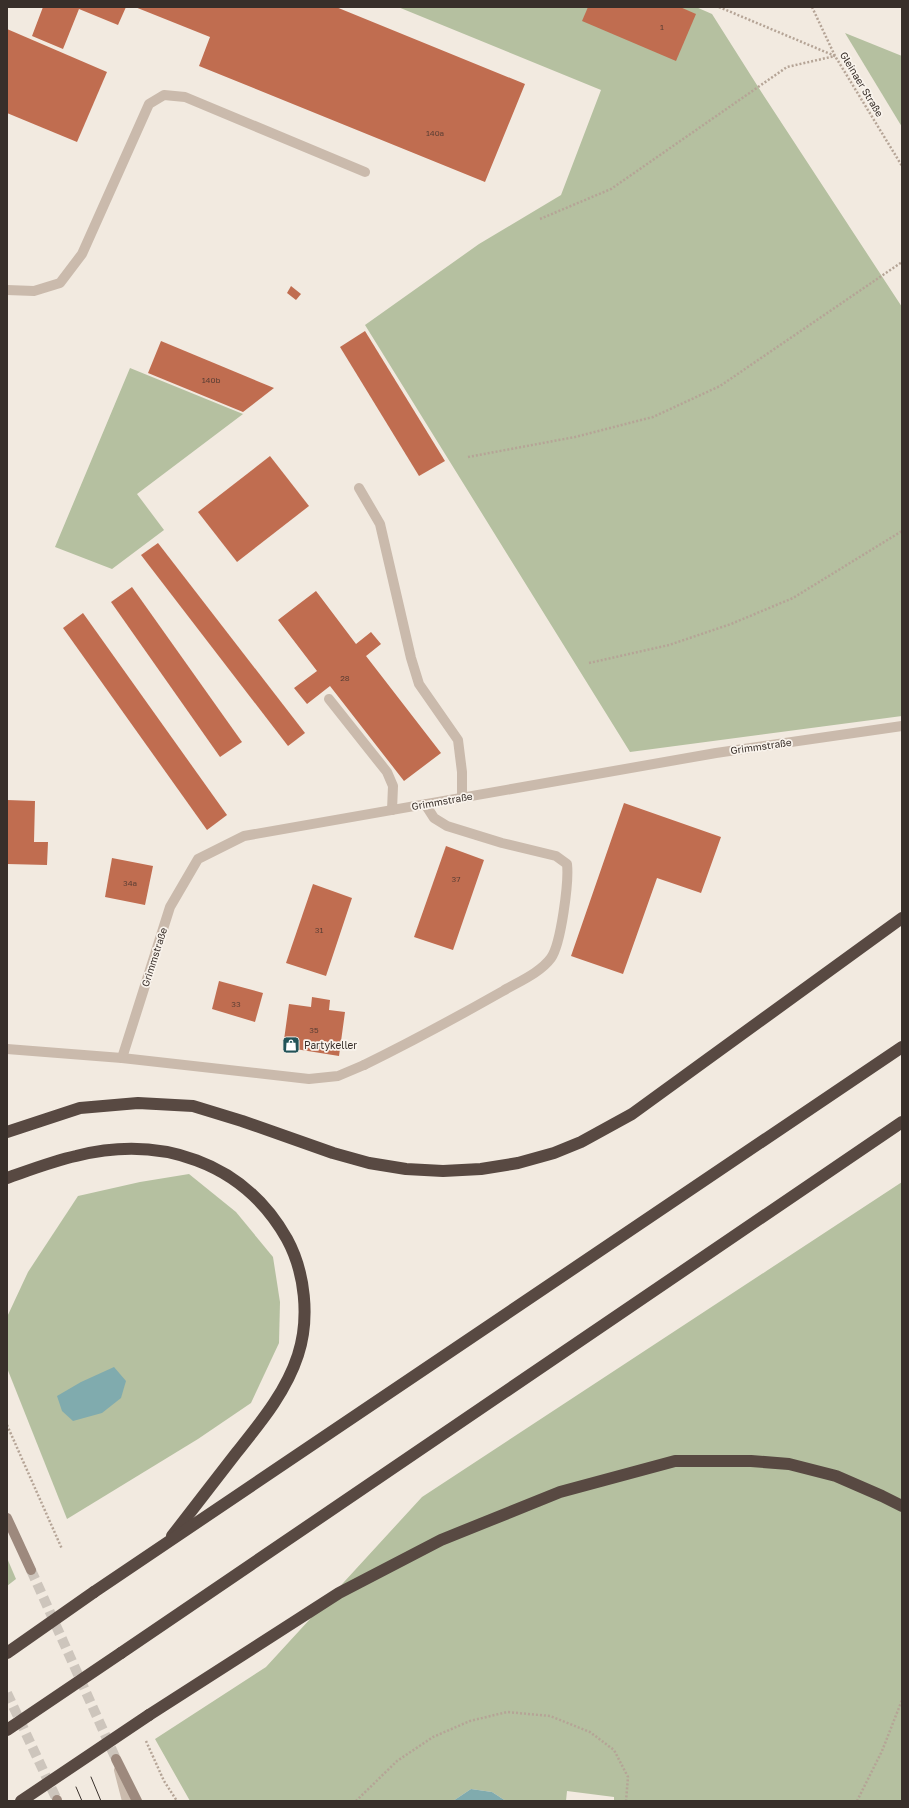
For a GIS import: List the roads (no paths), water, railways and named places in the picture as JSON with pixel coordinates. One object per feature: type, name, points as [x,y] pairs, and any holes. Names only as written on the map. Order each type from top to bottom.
[{"type":"highway","points":[[7,1132],[80,1108],[138,1103],[185,1105],[242,1121],[333,1153],[369,1163],[406,1169],[443,1171],[481,1169],[518,1163],[554,1153],[581,1142],[632,1114],[902,918]]},
{"type":"highway","points":[[7,1653],[94,1592],[902,1047]]},
{"type":"highway","points":[[7,1730],[902,1122]]},
{"type":"highway","points":[[7,1178],[77,1155],[104,1151],[130,1149],[183,1155],[207,1164],[229,1176],[250,1192],[266,1208],[280,1227],[291,1246],[303,1291],[304,1314],[299,1353],[292,1371],[284,1389],[265,1416],[165,1545]]},
{"type":"highway","points":[[21,1801],[339,1593],[441,1540],[560,1492],[675,1462],[751,1460],[789,1464],[836,1476],[902,1506]]},
{"type":"main road","points":[[7,1518],[30,1570]]},
{"type":"main road","points":[[116,1759],[137,1801]]},
{"type":"street","points":[[7,290],[34,291],[60,282],[78,260],[149,104],[164,95],[185,97],[365,172]]},
{"type":"street","points":[[359,488],[380,524],[411,658],[419,684],[458,740],[462,772],[462,798]]},
{"type":"street","points":[[329,699],[387,772],[393,786],[392,810]]},
{"type":"street","name":"Grimmstraße","points":[[122,1058],[170,906],[198,859],[244,836],[716,753],[902,726]]},
{"type":"street","points":[[7,1049],[122,1058],[310,1079],[338,1076],[413,1041],[525,978],[550,959],[558,941],[569,875],[567,864],[556,856],[502,843],[447,826],[434,818],[425,804]]},
{"type":"street","points":[[116,1759],[127,1801]]},
{"type":"water","points":[[114,1367],[126,1381],[121,1398],[102,1413],[73,1421],[62,1411],[57,1396],[81,1382]]},
{"type":"water","points":[[471,1789],[492,1792],[506,1801],[453,1801]]},
{"type":"tunnel","points":[[31,1570],[116,1759]]},
{"type":"tunnel","points":[[7,1693],[57,1800]]},
{"type":"tram line","points":[[91,1777],[101,1801]]},
{"type":"tram line","points":[[76,1787],[82,1801]]},
{"type":"place","name":"Partykeller","points":[[291,1045]]}]
